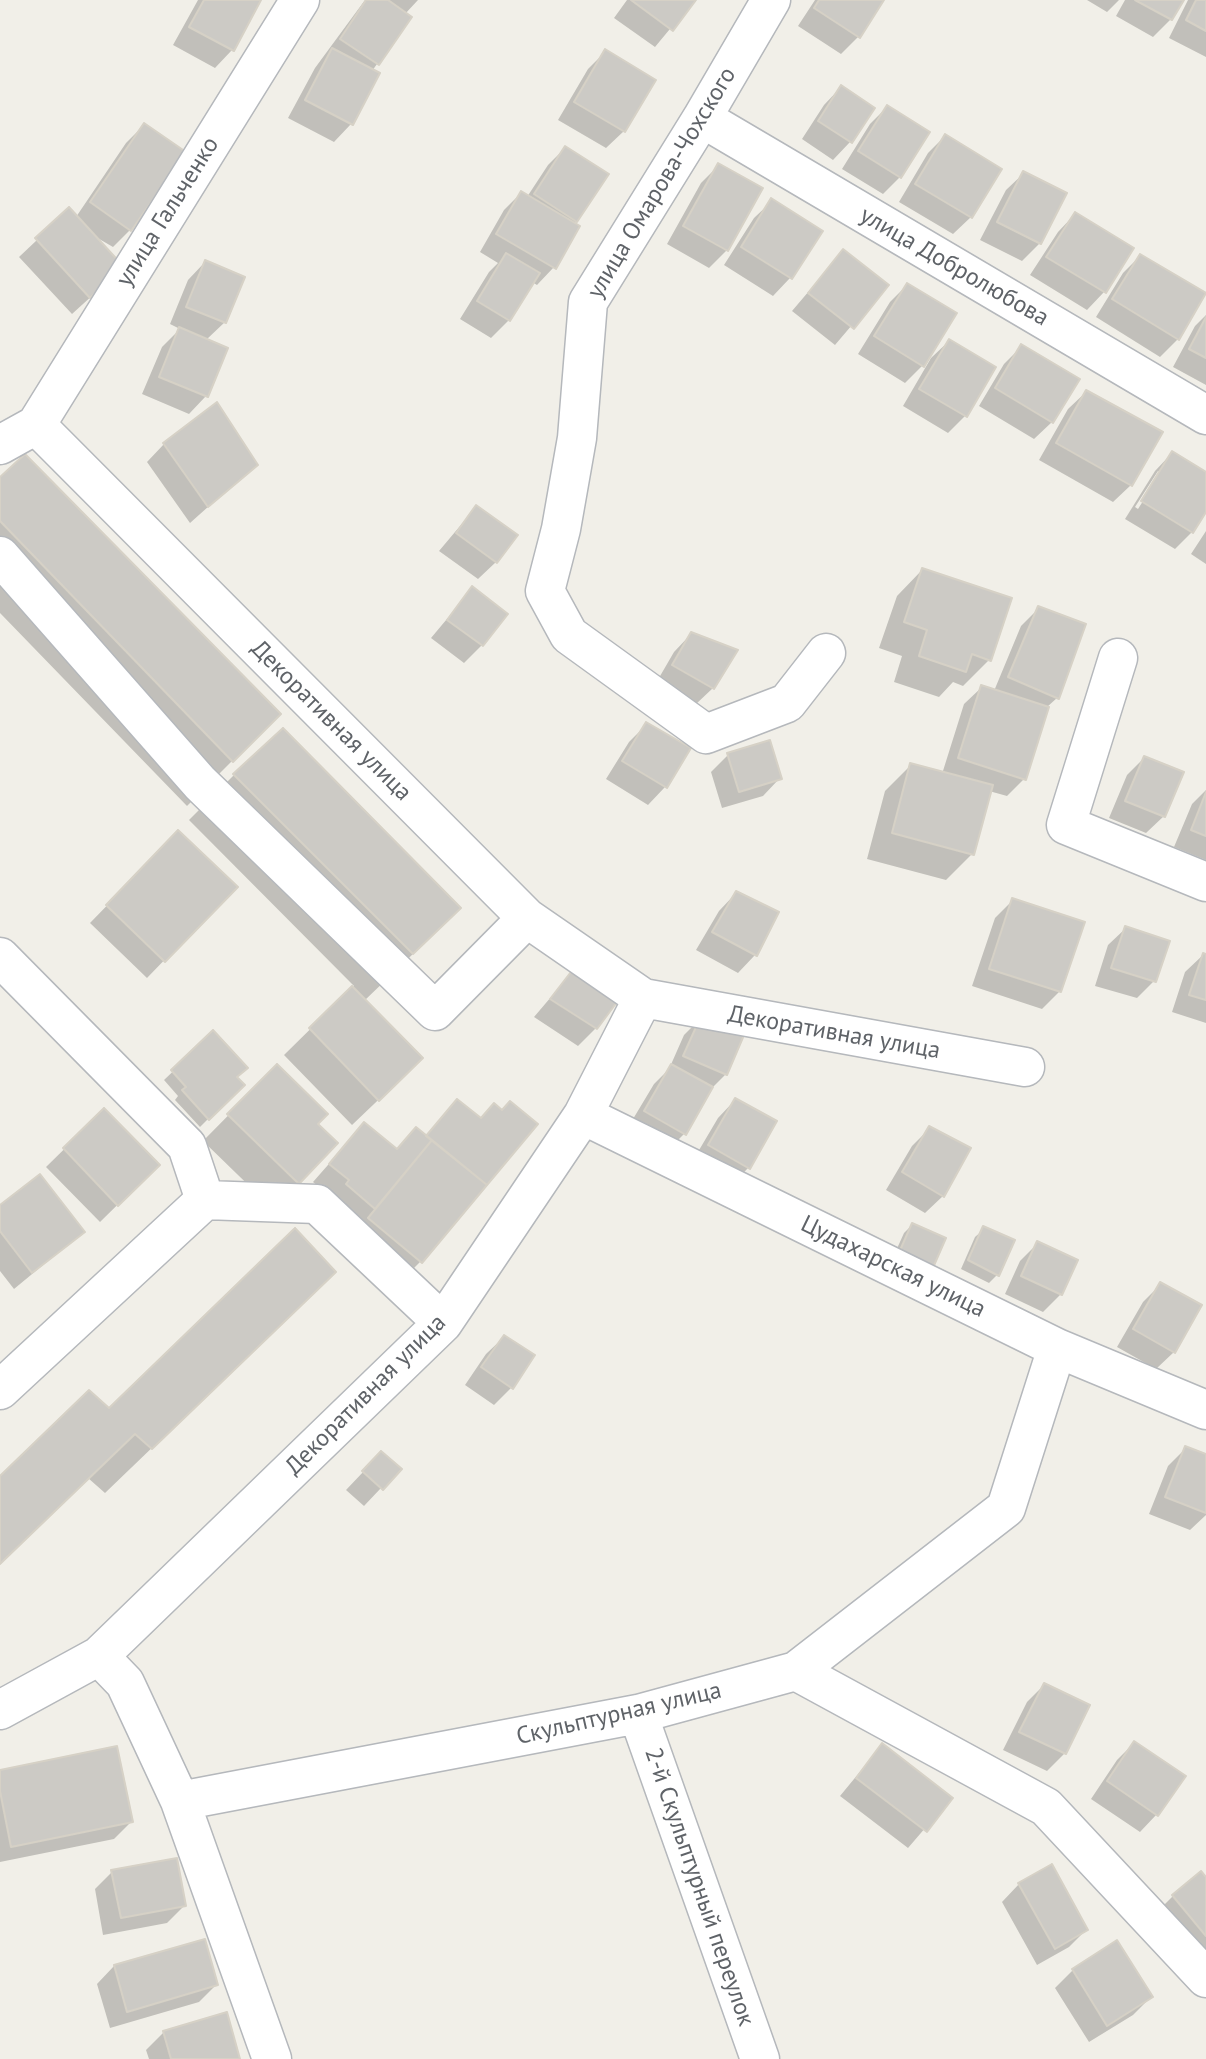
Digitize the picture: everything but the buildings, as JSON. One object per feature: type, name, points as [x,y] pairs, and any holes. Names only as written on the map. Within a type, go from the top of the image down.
[{"type":"street","name":"улица Гальченко","points":[[36,425],[300,0]]},
{"type":"street","name":"улица Омарова-Чохского","points":[[771,0],[702,118],[588,302],[577,438],[561,529],[545,591],[569,635],[706,734],[787,703],[826,653]]},
{"type":"street","name":"улица Добролюбова","points":[[702,118],[1206,415]]},
{"type":"street","points":[[0,445],[36,425]]},
{"type":"street","name":"Декоративная улица","points":[[36,425],[527,918],[643,998],[1025,1067]]},
{"type":"street","points":[[0,556],[200,783],[435,1011],[527,918]]},
{"type":"street","points":[[1118,658],[1066,825],[1206,882]]},
{"type":"street","points":[[0,957],[187,1146],[205,1200]]},
{"type":"street","name":"Декоративная улица","points":[[0,1710],[99,1656],[443,1323],[583,1115],[643,998]]},
{"type":"street","name":"Цудахарская улица","points":[[583,1115],[1057,1348],[1206,1409]]},
{"type":"street","points":[[0,1390],[205,1200],[317,1205],[443,1323]]},
{"type":"street","name":"Скульптурная улица","points":[[180,1801],[638,1714],[796,1671],[1006,1508],[1057,1348]]},
{"type":"street","points":[[99,1656],[125,1683],[180,1801],[272,2059]]},
{"type":"street","points":[[796,1671],[1046,1807],[1206,1978]]},
{"type":"street","name":"2-й Скульптурный переулок","points":[[638,1714],[760,2059]]}]
